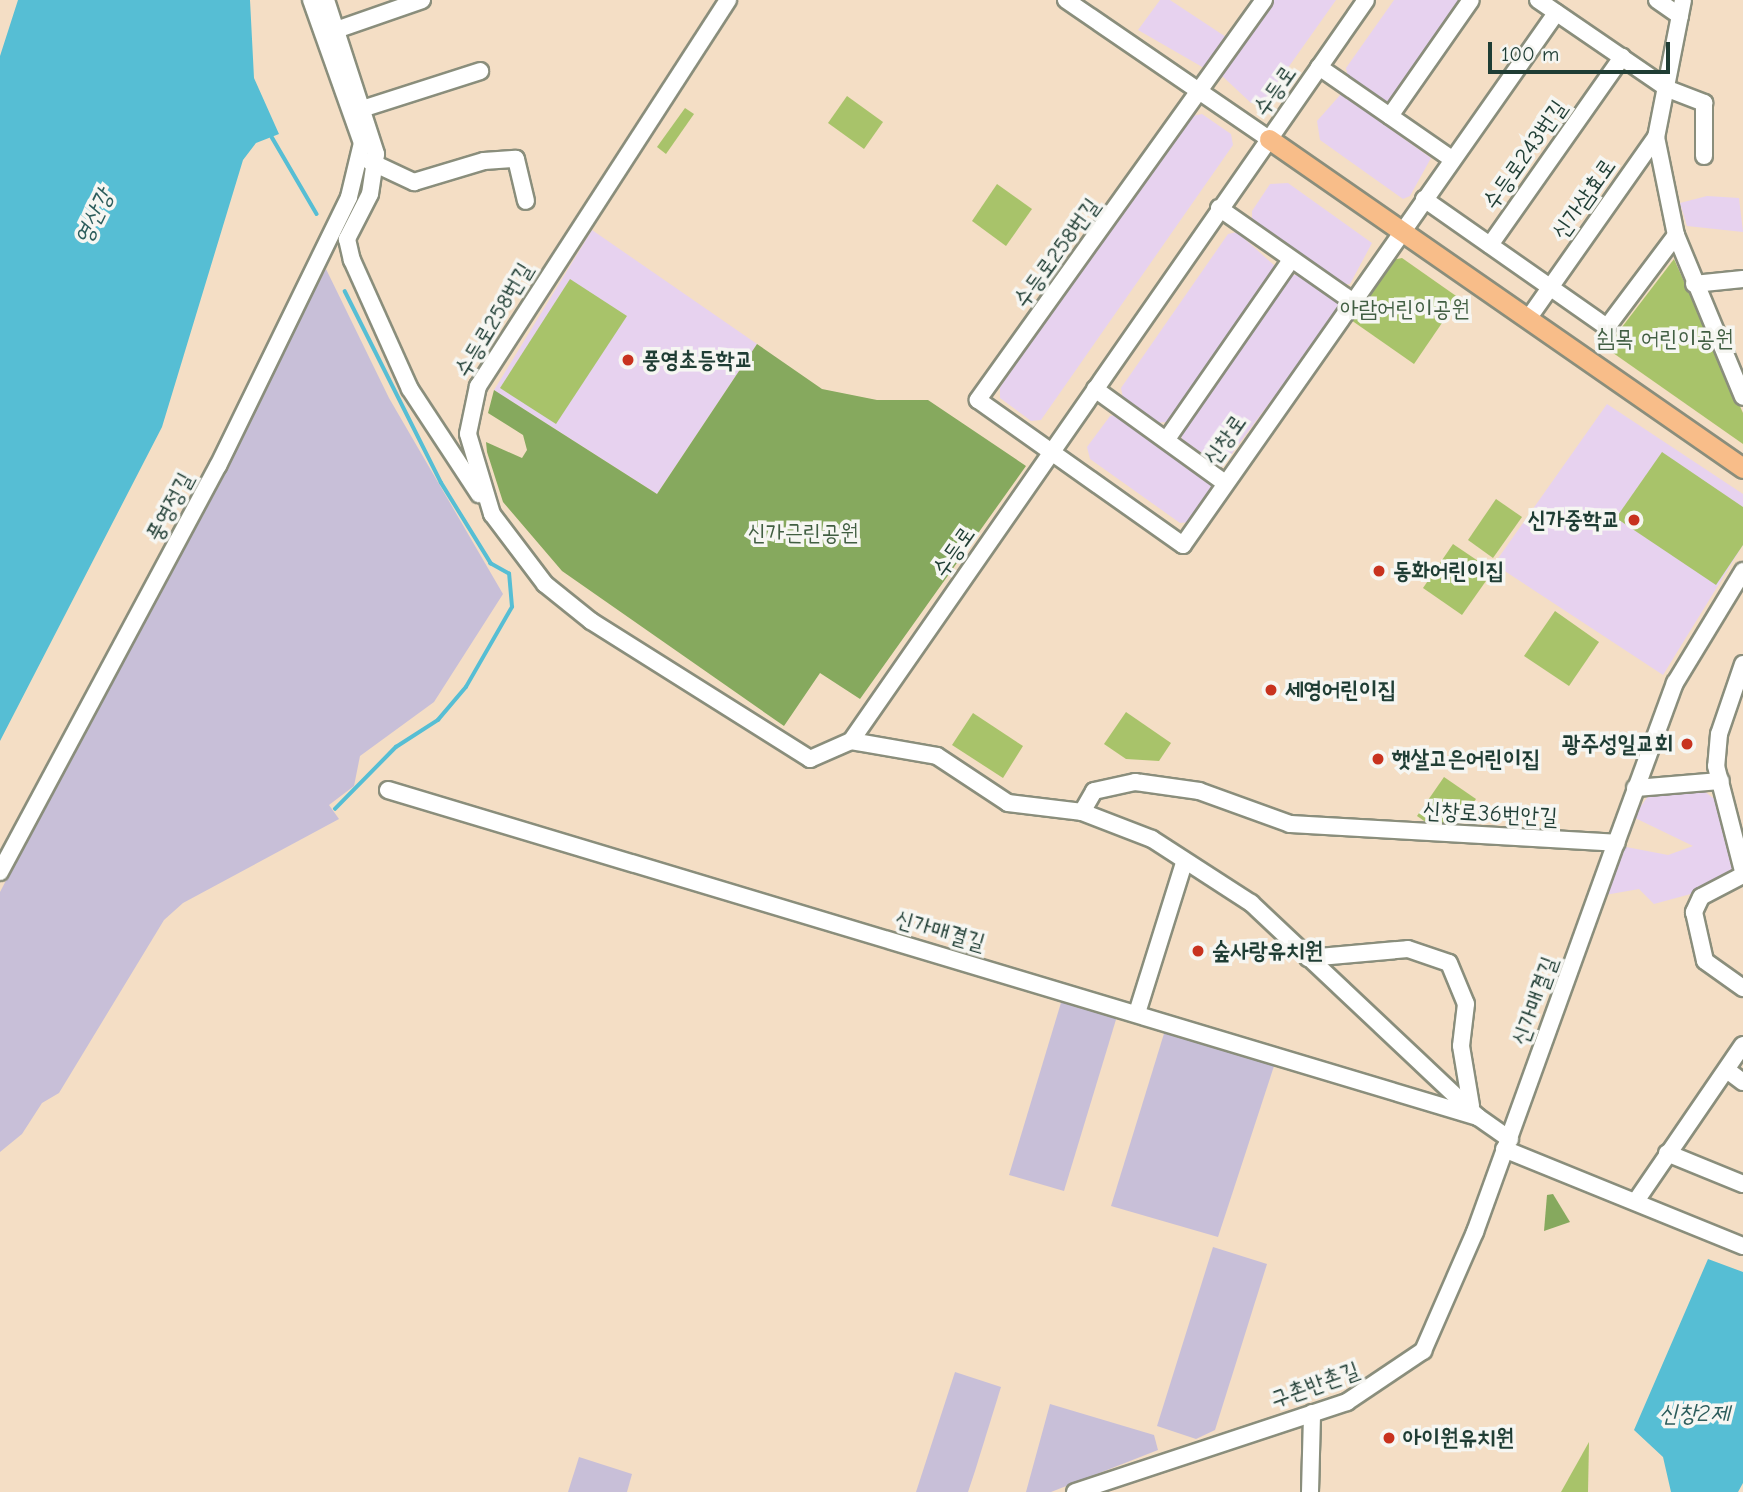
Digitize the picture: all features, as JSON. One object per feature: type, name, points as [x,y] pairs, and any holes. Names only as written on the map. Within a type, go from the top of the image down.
[{"type":"main road","points":[[1269,139],[1743,468]]},
{"type":"street","points":[[311,0],[362,155],[376,167],[414,182],[484,160],[516,159],[526,201]]},
{"type":"street","points":[[326,0],[365,108],[376,167],[347,239],[352,260],[410,389],[492,514]]},
{"type":"street","points":[[336,30],[422,0]]},
{"type":"street","name":"수등로258번길","points":[[728,0],[478,386],[468,434],[492,514],[545,584],[736,717],[810,759],[851,741]]},
{"type":"street","points":[[1066,0],[1269,139]]},
{"type":"street","name":"수등로258번길","points":[[1052,454],[978,400],[1264,0]]},
{"type":"street","name":"수등로","points":[[851,741],[1366,0]]},
{"type":"street","points":[[1390,116],[1471,0]]},
{"type":"street","points":[[1538,0],[1668,89],[1704,103],[1704,156]]},
{"type":"street","name":"신가삼효로","points":[[1528,319],[1656,137],[1668,89],[1682,8],[1657,0]]},
{"type":"street","points":[[1556,12],[1424,200],[1602,326],[1613,325],[1676,234]]},
{"type":"street","name":"수등로243번길","points":[[1490,246],[1622,57]]},
{"type":"street","points":[[1320,67],[1452,159]]},
{"type":"street","points":[[365,108],[480,71]]},
{"type":"street","name":"신가삼효로","points":[[1656,137],[1676,234],[1694,284],[1743,397]]},
{"type":"street","name":"풍영정길","points":[[0,872],[299,305],[362,155]]},
{"type":"street","name":"신창로","points":[[1052,454],[1183,545],[1424,200]]},
{"type":"street","points":[[1219,208],[1352,301]]},
{"type":"street","points":[[1167,439],[1291,260]]},
{"type":"street","points":[[1694,284],[1743,279]]},
{"type":"street","points":[[1095,389],[1225,483]]},
{"type":"street","points":[[438,432],[462,429],[470,415]]},
{"type":"street","points":[[1721,453],[1743,456]]},
{"type":"street","points":[[1616,843],[1675,683],[1743,571]]},
{"type":"street","points":[[1743,664],[1718,734],[1721,781],[1743,873],[1701,897],[1694,912],[1705,961],[1743,988]]},
{"type":"street","name":"신가매결길","points":[[851,741],[937,756],[1008,803],[1082,812],[1152,839],[1184,863],[1251,903],[1507,1144],[1616,843]]},
{"type":"street","points":[[1635,788],[1721,781]]},
{"type":"street","name":"신창로36번안길","points":[[1082,812],[1094,791],[1135,782],[1199,791],[1290,824],[1616,843]]},
{"type":"street","name":"신가매결길","points":[[388,790],[1474,1111]]},
{"type":"street","points":[[1137,1013],[1184,863]]},
{"type":"street","points":[[1308,958],[1408,949],[1450,964],[1466,1004],[1461,1046],[1474,1111]]},
{"type":"street","points":[[1636,1201],[1743,1045]]},
{"type":"street","points":[[1727,1070],[1743,1082]]},
{"type":"street","points":[[1507,1144],[1743,1246]]},
{"type":"street","name":"구촌반촌길","points":[[1075,1492],[1370,1391],[1423,1351],[1507,1144]]},
{"type":"street","points":[[1667,1153],[1743,1184]]},
{"type":"street","points":[[1310,1492],[1312,1413]]},
{"type":"shaded area","points":[[1160,0],[1170,0],[1226,37],[1204,68],[1138,30]]},
{"type":"shaded area","points":[[1270,0],[1336,0],[1266,99],[1251,103],[1219,73]]},
{"type":"shaded area","points":[[1394,0],[1461,0],[1390,101],[1383,102],[1348,78],[1346,68]]},
{"type":"shaded area","points":[[1341,94],[1431,158],[1410,196],[1403,199],[1320,140],[1317,121]]},
{"type":"shaded area","points":[[1202,114],[1231,134],[1233,145],[1041,420],[1031,421],[1000,398],[1000,387],[1188,117]]},
{"type":"shaded area","points":[[1288,183],[1372,243],[1350,284],[1341,285],[1252,222],[1252,211],[1270,184]]},
{"type":"shaded area","points":[[1707,196],[1739,198],[1743,232],[1687,226],[1680,203]]},
{"type":"shaded area","name":"풍영초등학교","points":[[592,230],[757,344],[657,494],[494,390]]},
{"type":"shaded area","points":[[1237,232],[1276,267],[1166,422],[1156,423],[1123,398],[1121,388],[1228,234]]},
{"type":"shaded area","points":[[326,269],[389,398],[503,594],[434,702],[360,756],[354,786],[329,805],[339,819],[183,903],[164,920],[59,1093],[42,1103],[22,1134],[0,1152],[0,892]]},
{"type":"shaded area","points":[[1299,274],[1338,301],[1339,309],[1222,467],[1182,439],[1181,430],[1289,276]]},
{"type":"shaded area","name":"신가중학교","points":[[1607,404],[1743,494],[1743,545],[1663,675],[1494,564]]},
{"type":"shaded area","points":[[1119,414],[1214,482],[1190,522],[1180,523],[1090,459],[1087,447],[1110,416]]},
{"type":"shaded area","points":[[1704,791],[1717,801],[1736,871],[1698,892],[1654,904],[1639,889],[1605,895],[1621,846],[1668,855],[1693,846],[1633,817],[1649,795]]},
{"type":"shaded area","points":[[1063,996],[1118,1013],[1064,1191],[1009,1175]]},
{"type":"shaded area","points":[[1166,1027],[1276,1060],[1218,1237],[1111,1206]]},
{"type":"shaded area","points":[[1213,1247],[1267,1264],[1215,1430],[1196,1439],[1157,1426]]},
{"type":"shaded area","points":[[955,1372],[1001,1387],[975,1471],[968,1492],[916,1492]]},
{"type":"shaded area","points":[[1050,1404],[1154,1435],[1158,1450],[1051,1492],[1026,1492]]},
{"type":"shaded area","points":[[579,1457],[632,1474],[627,1492],[568,1492]]},
{"type":"green space","points":[[847,96],[883,122],[864,149],[828,123]]},
{"type":"green space","points":[[685,108],[694,114],[666,154],[657,147]]},
{"type":"green space","points":[[997,184],[1032,209],[1006,246],[972,221]]},
{"type":"green space","name":"아람어린이공원","points":[[1402,258],[1459,298],[1414,364],[1351,320],[1392,260]]},
{"type":"green space","name":"쉼목 어린이공원","points":[[1674,259],[1743,413],[1743,444],[1606,348]]},
{"type":"green space","points":[[570,279],[627,316],[556,424],[500,388]]},
{"type":"green space","name":"신가근린공원","points":[[757,344],[822,389],[877,400],[928,400],[1026,466],[860,699],[820,673],[784,726],[562,571],[503,502],[486,442],[522,458],[527,450],[523,435],[488,413],[494,390],[657,494]]},
{"type":"green space","points":[[1662,452],[1743,507],[1743,545],[1716,585],[1616,518]]},
{"type":"green space","points":[[1496,499],[1522,517],[1493,558],[1468,540]]},
{"type":"green space","points":[[1453,544],[1493,571],[1462,615],[1423,588]]},
{"type":"green space","points":[[1555,611],[1599,642],[1569,686],[1524,656]]},
{"type":"green space","points":[[1126,712],[1171,743],[1159,761],[1126,759],[1104,744]]},
{"type":"green space","points":[[973,713],[1023,746],[1003,778],[952,745]]},
{"type":"green space","points":[[1444,777],[1476,799],[1459,823],[1427,823],[1417,816]]},
{"type":"green space","points":[[1553,1194],[1570,1222],[1544,1231],[1547,1195]]},
{"type":"green space","points":[[1589,1442],[1588,1492],[1561,1492]]},
{"type":"water","name":"영산강","points":[[18,0],[250,0],[254,78],[279,134],[256,143],[243,160],[162,427],[0,741],[0,56]]},
{"type":"water","name":"신창2제","points":[[1708,1259],[1743,1272],[1743,1483],[1738,1492],[1671,1492],[1663,1457],[1634,1430]]},
{"type":"waterway","points":[[272,137],[317,214]]},
{"type":"waterway","points":[[335,809],[396,747],[438,720],[466,687],[512,607],[509,574],[491,564],[441,483],[345,292]]},
{"type":"place","name":"풍영초등학교","points":[[628,360]]},
{"type":"place","name":"신가중학교","points":[[1634,520]]},
{"type":"place","name":"동화어린이집","points":[[1379,571]]},
{"type":"place","name":"세영어린이집","points":[[1271,690]]},
{"type":"place","name":"광주성일교회","points":[[1687,744]]},
{"type":"place","name":"햇살고은어린이집","points":[[1378,759]]},
{"type":"place","name":"숲사랑유치원","points":[[1198,951]]},
{"type":"place","name":"아이원유치원","points":[[1389,1438]]}]
